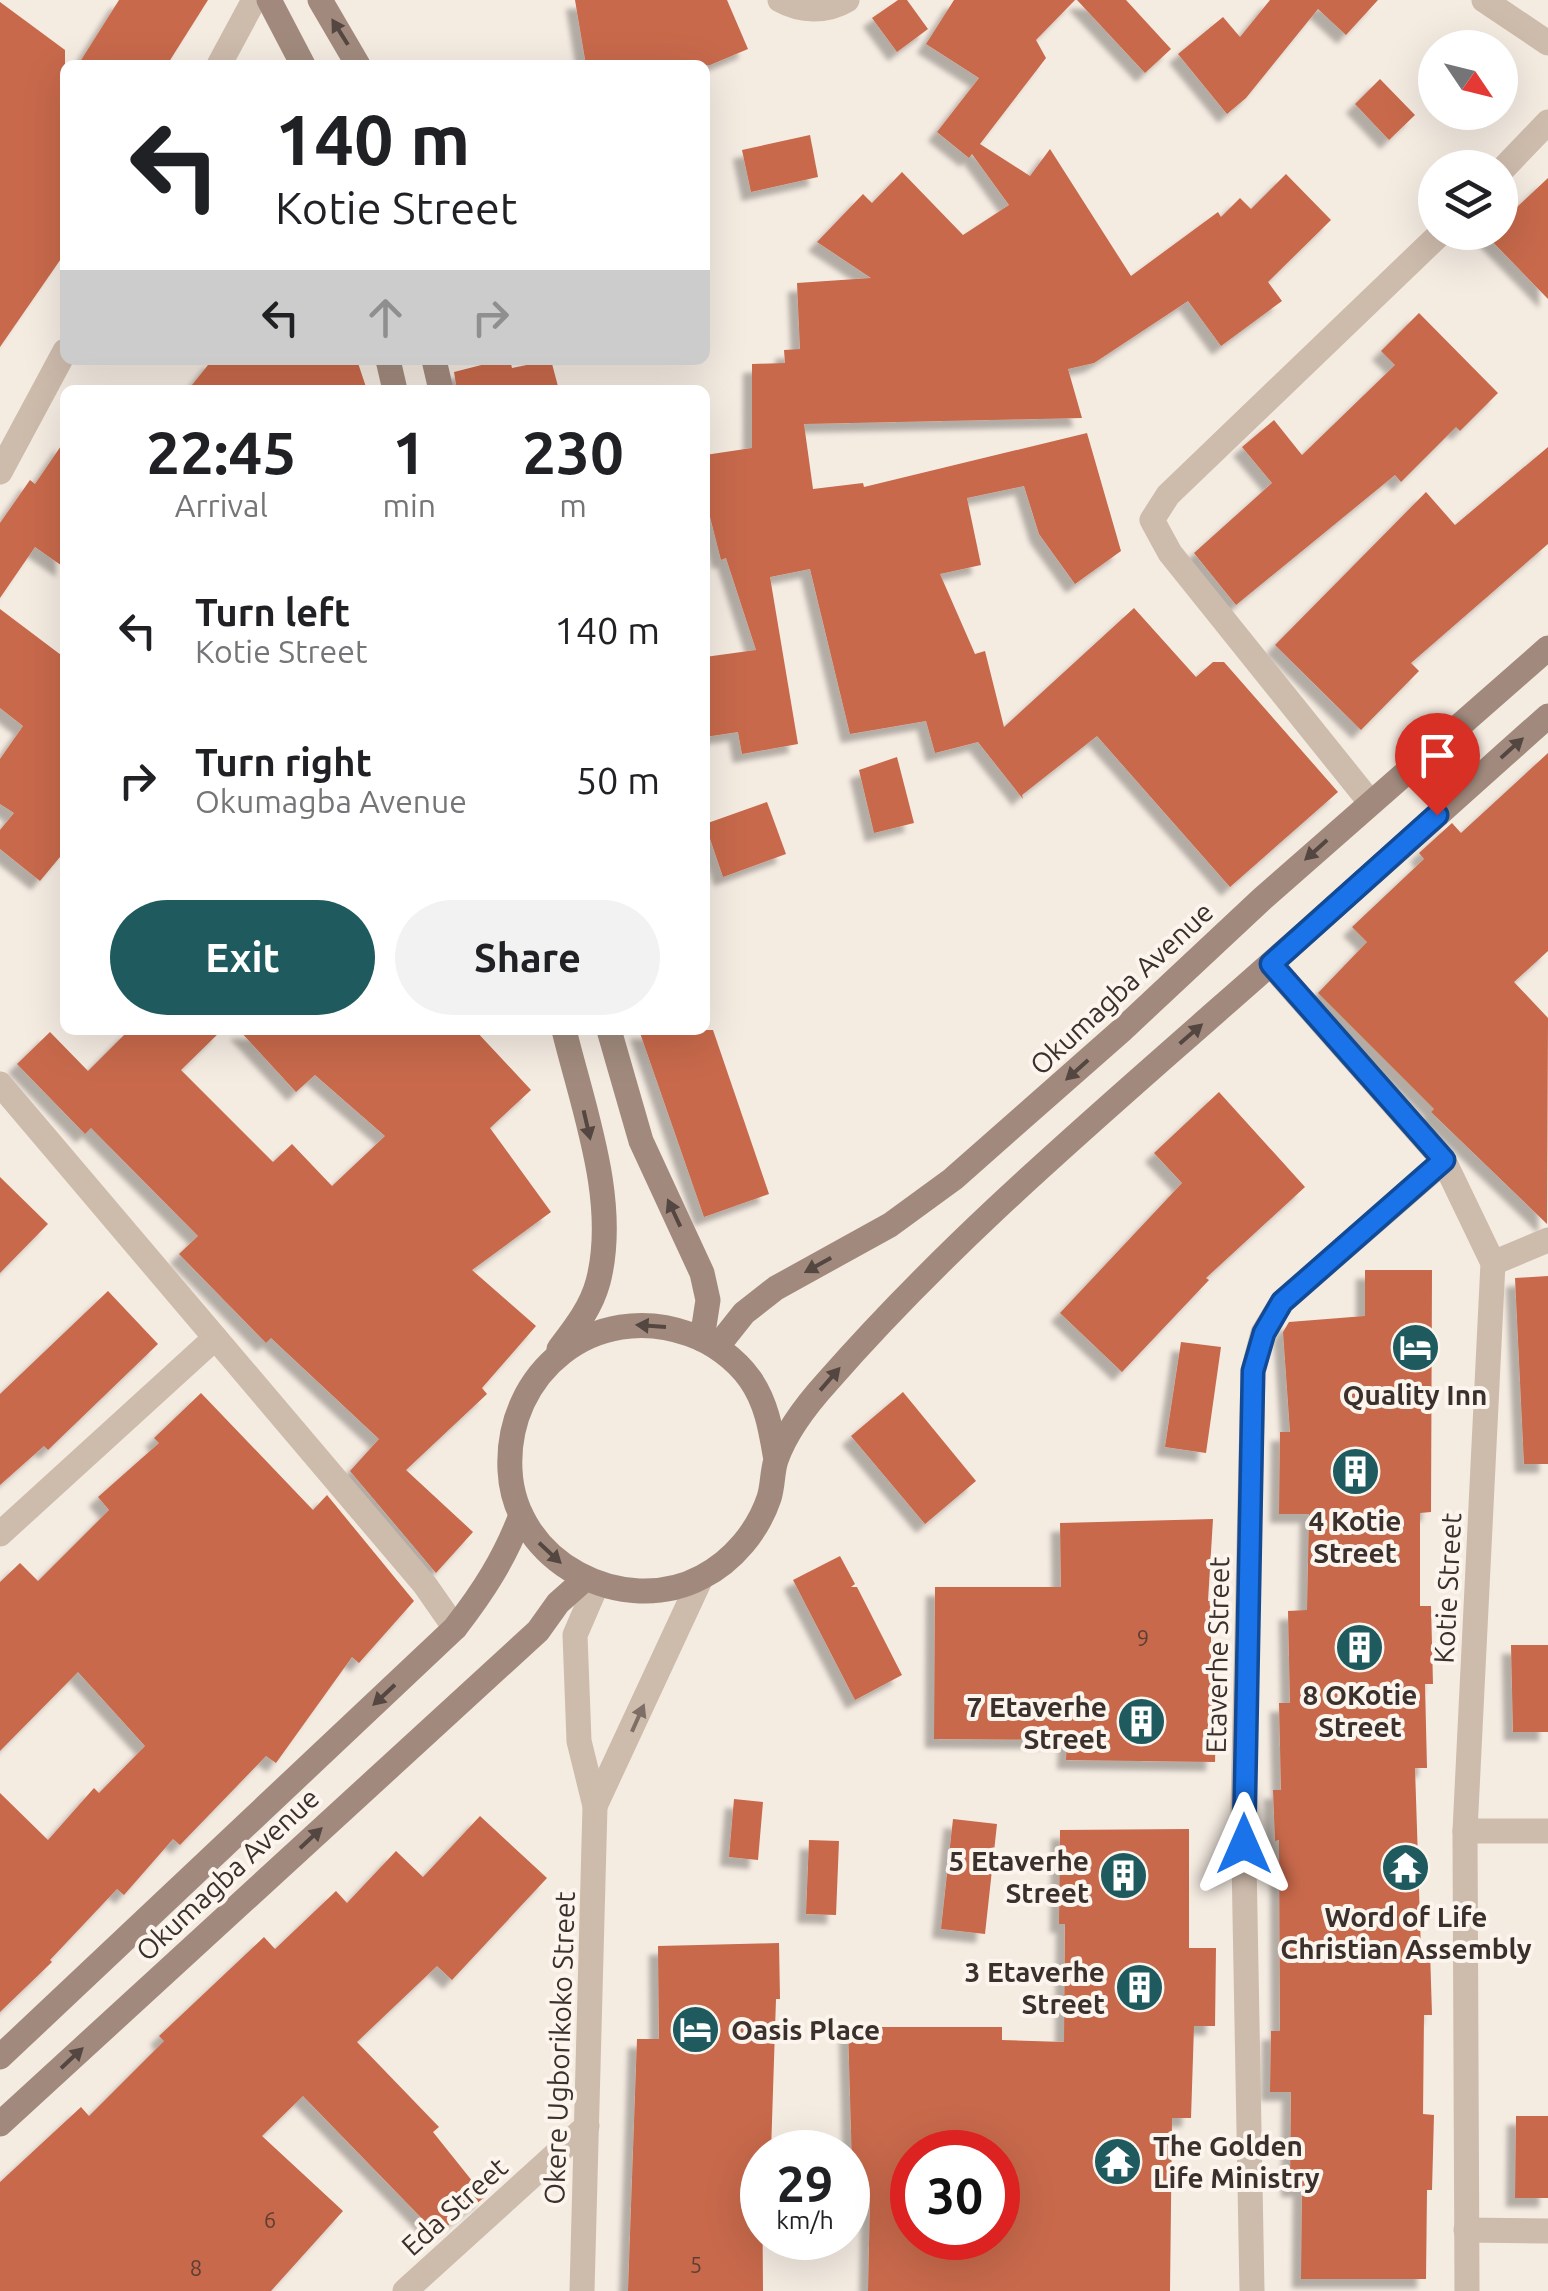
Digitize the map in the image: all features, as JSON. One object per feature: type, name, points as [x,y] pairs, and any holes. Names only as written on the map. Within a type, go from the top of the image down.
[{"type":"main road","points":[[269,0],[300,60]]},
{"type":"main road","points":[[320,0],[355,60]]},
{"type":"main road","name":"Okumagba Avenue","points":[[710,1342],[776,1288],[890,1225],[953,1179],[1370,802],[1548,648]]},
{"type":"main road","points":[[776,1460],[806,1406],[964,1237],[1548,716]]},
{"type":"main road","points":[[550,1362],[576,1342],[607,1329],[640,1324],[672,1328],[710,1342],[749,1377],[769,1416],[776,1460],[770,1496],[754,1530],[730,1558],[700,1578],[667,1589],[632,1591],[591,1582],[548,1552],[521,1515],[510,1475],[511,1434],[525,1394],[584,1315],[597,1285],[604,1250],[604,1197],[565,1035]]},
{"type":"main road","points":[[610,1035],[641,1141],[702,1273],[710,1342]]},
{"type":"main road","name":"Okumagba Avenue","points":[[0,2056],[455,1628],[490,1582],[521,1515]]},
{"type":"main road","name":"Okumagba Avenue","points":[[0,2124],[538,1632],[558,1603],[591,1582]]},
{"type":"street","points":[[222,60],[254,0]]},
{"type":"street","points":[[780,0],[792,7],[832,9],[848,0]]},
{"type":"street","points":[[1484,0],[1548,43]]},
{"type":"street","points":[[1518,153],[1548,122]]},
{"type":"street","points":[[1370,802],[1170,553],[1152,520],[1168,495],[1423,250]]},
{"type":"street","points":[[0,472],[60,361]]},
{"type":"street","name":"Kotie Street","points":[[1271,964],[1444,1160],[1493,1263],[1465,1832],[1468,2291]]},
{"type":"street","points":[[0,1084],[425,1584],[455,1628]]},
{"type":"street","name":"Etaverhe Street","points":[[1252,2291],[1243,1807],[1253,1371],[1264,1333],[1282,1302],[1444,1160]]},
{"type":"street","points":[[1493,1263],[1548,1240]]},
{"type":"street","points":[[0,1534],[215,1338]]},
{"type":"street","points":[[595,1806],[700,1578]]},
{"type":"street","points":[[591,1582],[575,1634],[579,1741],[595,1806]]},
{"type":"street","name":"Okere Ugborikoko Street","points":[[582,2291],[595,1806]]},
{"type":"street","points":[[1465,1832],[1548,1831]]},
{"type":"street","name":"Eda Street","points":[[405,2291],[587,2126]]},
{"type":"street","points":[[1466,2230],[1548,2231]]},
{"type":"building","points":[[119,0],[208,0],[170,60],[81,60]]},
{"type":"building","points":[[575,0],[727,0],[748,49],[710,65],[710,60],[585,60]]},
{"type":"building","points":[[898,0],[907,0],[928,29],[897,52],[872,18]]},
{"type":"building","points":[[954,0],[1075,0],[1036,40],[1046,58],[980,144],[1030,176],[1050,149],[1131,276],[1218,212],[1221,217],[1240,198],[1251,209],[1286,174],[1331,220],[1268,282],[1282,301],[1221,346],[1188,301],[1094,363],[1068,369],[1082,418],[804,424],[813,489],[863,483],[864,487],[1087,433],[1121,551],[1075,584],[1039,534],[1024,486],[967,498],[981,565],[940,574],[975,654],[985,651],[1004,727],[1134,608],[1196,677],[1213,662],[1224,662],[1338,792],[1230,887],[1097,736],[1022,795],[1023,799],[978,742],[935,753],[926,721],[850,734],[810,569],[770,577],[798,744],[742,754],[738,732],[710,736],[710,656],[756,650],[726,558],[721,560],[710,517],[710,454],[752,448],[752,364],[785,363],[784,350],[800,349],[797,283],[871,278],[817,242],[863,194],[872,203],[902,172],[963,235],[1009,205],[972,154],[969,158],[937,132],[979,78],[926,44]]},
{"type":"building","points":[[1077,0],[1126,0],[1171,49],[1145,73]]},
{"type":"building","points":[[1270,0],[1378,0],[1346,35],[1318,9],[1246,98],[1227,114],[1178,54],[1223,17],[1240,37]]},
{"type":"building","points":[[0,2],[65,50],[65,60],[60,60],[60,260],[0,347]]},
{"type":"building","points":[[1380,79],[1415,115],[1389,140],[1355,104]]},
{"type":"building","points":[[810,135],[818,177],[751,192],[742,150]]},
{"type":"building","points":[[1548,178],[1548,299],[1501,250],[1518,250],[1518,206]]},
{"type":"building","points":[[1419,313],[1498,393],[1460,431],[1456,427],[1401,482],[1395,475],[1236,605],[1194,553],[1272,483],[1242,447],[1274,420],[1302,455],[1395,365],[1381,351]]},
{"type":"building","points":[[208,365],[359,365],[365,385],[192,385]]},
{"type":"building","points":[[481,365],[552,365],[558,385],[456,385],[454,372]]},
{"type":"building","points":[[60,447],[60,564],[35,547],[0,598],[0,523],[30,480],[35,484]]},
{"type":"building","points":[[1548,447],[1548,544],[1411,663],[1419,671],[1361,730],[1275,645],[1426,492],[1455,525]]},
{"type":"building","points":[[0,609],[60,654],[60,857],[40,881],[0,849],[0,830],[14,813],[0,804],[0,759],[23,726],[0,708]]},
{"type":"building","points":[[1548,753],[1548,951],[1514,982],[1548,1018],[1547,1224],[1431,1112],[1434,1109],[1318,993],[1367,942],[1352,927],[1424,859],[1419,853],[1452,823],[1461,833]]},
{"type":"building","points":[[897,757],[914,823],[874,833],[859,770]]},
{"type":"building","points":[[767,802],[786,854],[723,877],[710,839],[710,822]]},
{"type":"building","points":[[713,1030],[769,1194],[704,1217],[641,1035],[710,1035]]},
{"type":"building","points":[[50,1032],[88,1071],[124,1035],[217,1035],[181,1070],[273,1162],[292,1144],[332,1186],[385,1136],[315,1075],[296,1092],[244,1035],[480,1035],[531,1090],[490,1128],[551,1212],[472,1270],[536,1326],[482,1388],[487,1394],[406,1470],[473,1532],[436,1573],[350,1471],[379,1439],[271,1338],[266,1343],[179,1254],[198,1236],[91,1128],[85,1134],[17,1064]]},
{"type":"building","points":[[1219,1092],[1305,1187],[1206,1278],[1209,1280],[1122,1372],[1060,1313],[1182,1183],[1154,1153]]},
{"type":"building","points":[[0,1177],[48,1224],[0,1273]]},
{"type":"building","points":[[1365,1270],[1432,1270],[1431,1512],[1420,1513],[1420,1606],[1431,1606],[1433,1684],[1425,1684],[1427,1768],[1415,1768],[1421,1951],[1430,1951],[1432,2015],[1424,2015],[1423,2114],[1434,2115],[1432,2190],[1427,2190],[1426,2279],[1301,2279],[1302,2188],[1290,2188],[1291,2092],[1270,2092],[1271,2031],[1280,2031],[1279,1840],[1275,1841],[1273,1790],[1281,1790],[1279,1703],[1290,1703],[1288,1611],[1307,1610],[1309,1514],[1279,1514],[1280,1432],[1290,1432],[1283,1332],[1289,1322],[1365,1316]]},
{"type":"building","points":[[1548,1276],[1548,1464],[1524,1464],[1515,1278]]},
{"type":"building","points":[[108,1291],[158,1344],[48,1450],[44,1446],[0,1485],[0,1394]]},
{"type":"building","points":[[1181,1342],[1221,1347],[1206,1453],[1165,1447]]},
{"type":"building","points":[[903,1392],[976,1481],[925,1524],[851,1436]]},
{"type":"building","points":[[201,1393],[313,1510],[327,1495],[414,1601],[359,1663],[352,1657],[276,1763],[266,1756],[180,1845],[173,1839],[124,1895],[117,1889],[52,1962],[0,2012],[0,1793],[48,1840],[94,1788],[99,1793],[145,1746],[78,1672],[0,1751],[0,1582],[20,1563],[38,1581],[109,1510],[98,1497],[159,1443],[154,1438]]},
{"type":"building","points":[[1213,1519],[1208,1601],[1211,1684],[1217,1684],[1215,1762],[1066,1760],[1067,1740],[934,1739],[935,1587],[1061,1587],[1060,1523]]},
{"type":"building","points":[[840,1556],[855,1584],[851,1587],[857,1587],[902,1675],[855,1700],[793,1580]]},
{"type":"building","points":[[1511,1645],[1548,1645],[1548,1732],[1513,1732]]},
{"type":"building","points":[[734,1799],[763,1802],[758,1860],[729,1857]]},
{"type":"building","points":[[480,1816],[547,1878],[452,1980],[437,1966],[357,2042],[439,2127],[433,2132],[485,2197],[437,2234],[303,2096],[262,2136],[343,2211],[271,2291],[0,2291],[0,2182],[81,2107],[89,2116],[164,2041],[159,2036],[264,1937],[275,1949],[336,1891],[347,1903],[396,1851],[423,1877]]},
{"type":"building","points":[[953,1819],[997,1824],[985,1934],[941,1929]]},
{"type":"building","points":[[1189,1829],[1189,1948],[1216,1948],[1215,2026],[1194,2026],[1191,2118],[1172,2118],[1170,2291],[868,2291],[870,2130],[851,2130],[848,2027],[1002,2027],[1002,2040],[1064,2042],[1065,1924],[1059,1924],[1060,1830]]},
{"type":"building","points":[[809,1840],[839,1841],[836,1915],[806,1914]]},
{"type":"building","points":[[779,1943],[780,1999],[776,1999],[772,2130],[740,2130],[740,2260],[763,2260],[763,2291],[628,2291],[637,2039],[659,2039],[658,1946]]},
{"type":"building","points":[[1516,2116],[1548,2116],[1548,2198],[1515,2198]]},
{"type":"place","name":"Quality Inn","points":[[1415,1347]]},
{"type":"place","name":"4 Kotie Street","points":[[1355,1472]]},
{"type":"place","name":"8 OKotie Street","points":[[1360,1647]]},
{"type":"place","name":"7 Etaverhe Street","points":[[1142,1722]]},
{"type":"place","name":"Word of Life Christian Assembly","points":[[1406,1868]]},
{"type":"place","name":"5 Etaverhe Street","points":[[1124,1876]]},
{"type":"place","name":"3 Etaverhe Street","points":[[1140,1987]]},
{"type":"place","name":"Oasis Place","points":[[696,2029]]},
{"type":"place","name":"The Golden Life Ministry","points":[[1118,2161]]},
{"type":"route","points":[[1244,1844],[1253,1371],[1264,1333],[1282,1302],[1444,1160],[1271,964],[1437,815]]}]
